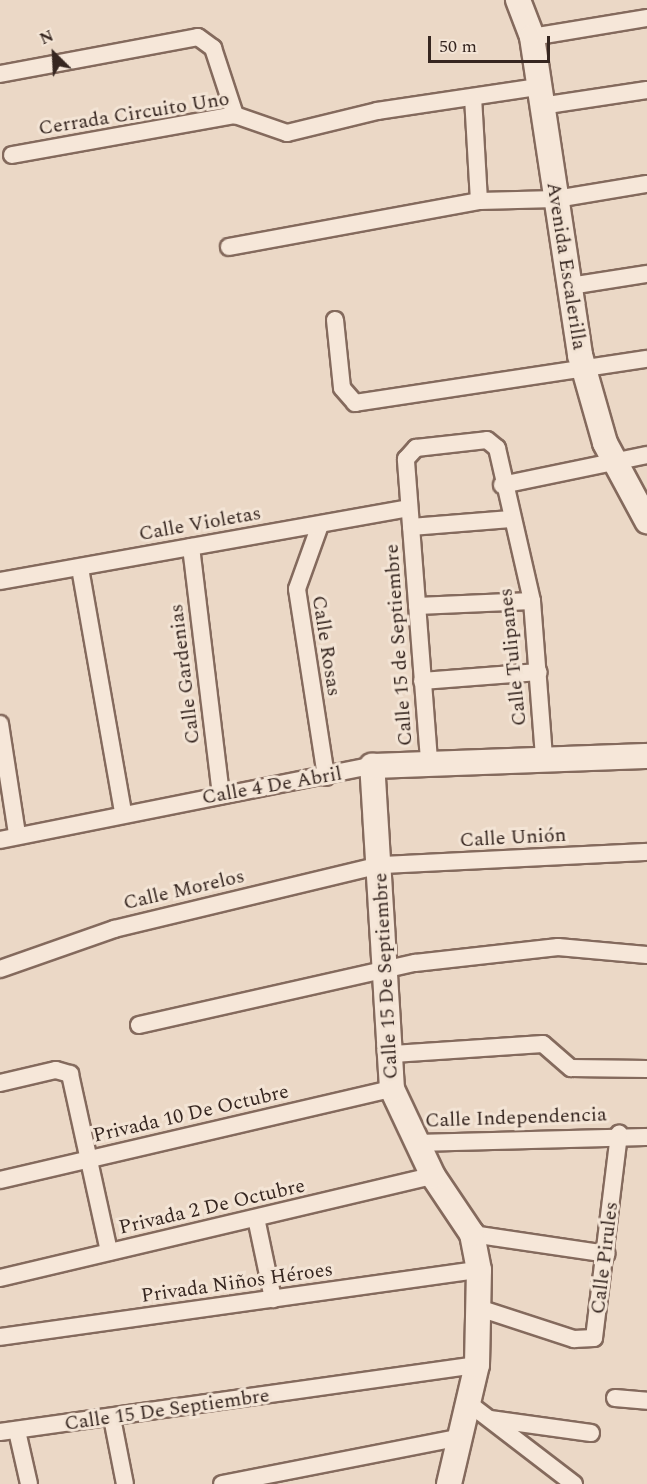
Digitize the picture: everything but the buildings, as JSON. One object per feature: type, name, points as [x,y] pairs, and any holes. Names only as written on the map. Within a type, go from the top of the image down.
[{"type":"street","name":"Avenida Escalerilla","points":[[518,0],[532,38],[584,370],[614,460],[647,521]]},
{"type":"street","points":[[532,38],[647,18]]},
{"type":"street","points":[[0,74],[198,37],[213,48],[235,115]]},
{"type":"street","name":"Cerrada Circuito Uno","points":[[12,154],[235,115],[287,133],[377,111],[473,97],[647,90]]},
{"type":"street","points":[[473,97],[479,201]]},
{"type":"street","points":[[229,248],[479,201],[556,199],[647,184]]},
{"type":"street","points":[[570,286],[647,274]]},
{"type":"street","points":[[335,320],[342,388],[354,403],[647,360]]},
{"type":"street","name":"Calle Tulipanes","points":[[408,508],[406,459],[416,448],[487,440],[497,448],[502,485],[532,601],[544,756]]},
{"type":"street","points":[[502,485],[647,455]]},
{"type":"street","points":[[408,508],[411,527],[511,519]]},
{"type":"street","name":"Calle Violetas","points":[[0,581],[408,508]]},
{"type":"street","name":"Calle Rosas","points":[[320,525],[297,589],[326,777]]},
{"type":"street","name":"Calle 15 de Septiembre","points":[[411,527],[429,760]]},
{"type":"street","name":"Calle Gardenias","points":[[191,547],[221,795]]},
{"type":"street","points":[[80,568],[123,813]]},
{"type":"street","points":[[417,606],[532,601]]},
{"type":"street","points":[[422,681],[539,672]]},
{"type":"street","points":[[0,724],[5,836]]},
{"type":"street","name":"Calle 4 De Abril","points":[[5,836],[326,777],[372,766],[429,760],[544,756],[647,756]]},
{"type":"street","name":"Calle 15 De Septiembre","points":[[372,766],[381,865],[385,970],[393,1054],[392,1089],[433,1176],[472,1234],[479,1270],[482,1309]]},
{"type":"street","name":"Calle Unión","points":[[381,865],[647,852]]},
{"type":"street","name":"Calle Morelos","points":[[0,969],[114,929],[381,865]]},
{"type":"street","points":[[139,1025],[385,970],[558,947],[647,955]]},
{"type":"street","points":[[393,1054],[543,1044],[571,1068],[647,1069]]},
{"type":"street","points":[[0,1083],[56,1070],[70,1074],[109,1252]]},
{"type":"street","name":"Privada 10 De Octubre","points":[[0,1180],[392,1089]]},
{"type":"street","name":"Calle Independencia","points":[[416,1143],[619,1134],[647,1137]]},
{"type":"street","name":"Calle Pirules","points":[[482,1309],[589,1341],[600,1314],[619,1134]]},
{"type":"street","name":"Privada 2 De Octubre","points":[[0,1278],[433,1176]]},
{"type":"street","points":[[256,1218],[273,1299]]},
{"type":"street","points":[[472,1234],[607,1254]]},
{"type":"street","name":"Privada Niños Héroes","points":[[0,1337],[479,1270]]},
{"type":"street","points":[[450,1484],[457,1438],[477,1365],[482,1309]]},
{"type":"street","name":"Calle 15 De Septiembre","points":[[0,1432],[477,1365]]},
{"type":"street","points":[[615,1398],[647,1401]]},
{"type":"street","points":[[467,1402],[574,1484]]},
{"type":"street","points":[[112,1418],[125,1484]]},
{"type":"street","points":[[489,1419],[591,1433]]},
{"type":"street","points":[[17,1431],[29,1484]]},
{"type":"street","points":[[222,1484],[457,1438]]}]
